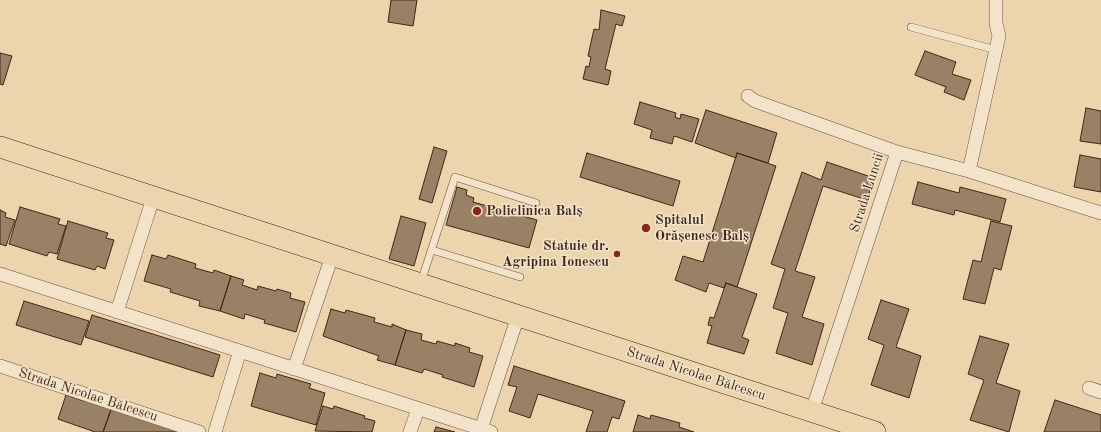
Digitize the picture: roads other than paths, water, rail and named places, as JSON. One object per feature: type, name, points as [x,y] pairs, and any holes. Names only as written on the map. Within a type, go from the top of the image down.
[{"type":"main road","name":"Strada Nicolae Bălcescu","points":[[0,146],[153,198],[875,432]]},
{"type":"street","points":[[969,171],[999,36],[996,23],[996,0]]},
{"type":"street","points":[[748,96],[755,101],[898,152]]},
{"type":"street","name":"Strada Luncii","points":[[812,411],[898,152],[969,171],[1101,213]]},
{"type":"street","points":[[117,312],[153,198]]},
{"type":"street","points":[[294,369],[332,256]]},
{"type":"street","points":[[0,274],[486,430],[518,316]]},
{"type":"street","points":[[215,432],[240,352]]},
{"type":"street","name":"Strada Nicolae Bălcescu","points":[[0,366],[199,432]]},
{"type":"street","points":[[410,432],[418,408]]},
{"type":"lane","points":[[911,27],[996,50]]},
{"type":"lane","points":[[421,285],[455,178],[536,203]]},
{"type":"lane","points":[[432,250],[520,278]]},
{"type":"place","name":"Policlinica Balș","points":[[477,211]]},
{"type":"place","name":"Spitalul Orășenesc Balș","points":[[646,228]]},
{"type":"place","name":"Statuie dr. Agripina Ionescu","points":[[617,254]]}]
